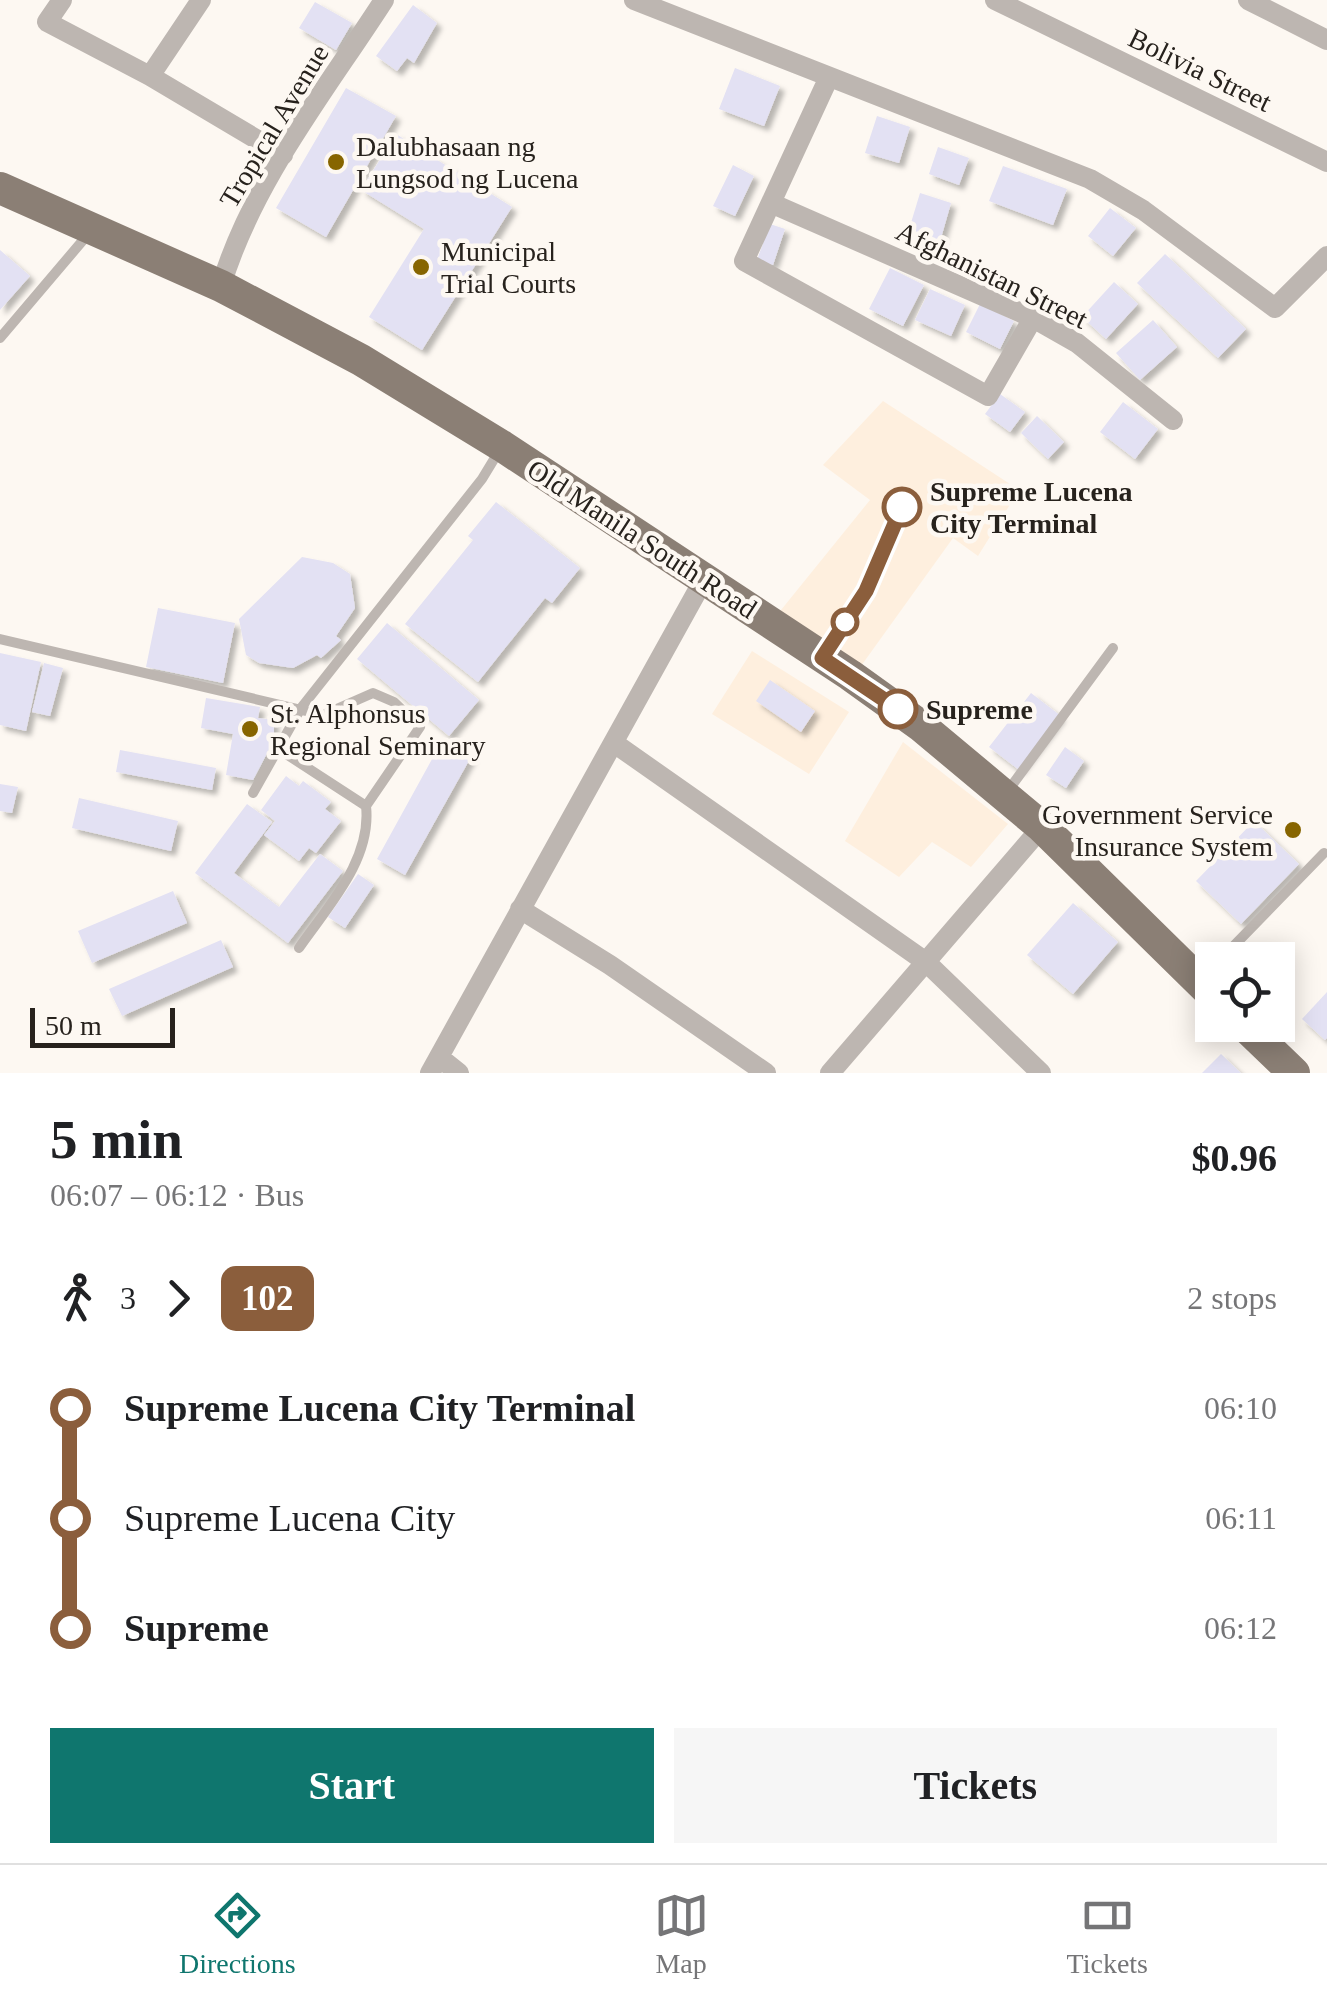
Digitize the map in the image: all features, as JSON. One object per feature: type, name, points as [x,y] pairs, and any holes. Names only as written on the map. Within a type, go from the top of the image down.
[{"type":"main road","name":"Old Manila South Road","points":[[3,195],[94,227],[221,286],[361,360],[502,446],[921,726],[1195,962]]},
{"type":"main road","points":[[1262,1042],[1294,1073]]},
{"type":"street","points":[[62,0],[47,22],[150,76],[283,155]]},
{"type":"street","points":[[150,76],[201,0]]},
{"type":"street","name":"Tropical Avenue","points":[[221,286],[228,261],[283,155],[384,0]]},
{"type":"street","points":[[634,0],[1090,179],[1143,210],[1276,308],[1327,256]]},
{"type":"street","name":"Bolivia Street","points":[[995,0],[1327,162]]},
{"type":"street","points":[[1248,0],[1327,40]]},
{"type":"street","points":[[828,77],[744,261],[988,396],[1033,318]]},
{"type":"street","name":"Afghanistan Street","points":[[773,204],[1033,318],[1077,344],[1173,420]]},
{"type":"street","points":[[460,1073],[434,1065],[704,579]]},
{"type":"street","points":[[614,743],[926,962],[1041,1073]]},
{"type":"street","points":[[830,1073],[1042,827]]},
{"type":"street","points":[[520,909],[610,965],[766,1073]]},
{"type":"lane","points":[[0,338],[94,227]]},
{"type":"lane","points":[[253,793],[301,708],[482,479],[502,446]]},
{"type":"lane","points":[[822,658],[866,591],[908,494]]},
{"type":"lane","points":[[0,639],[323,715],[373,693],[394,702],[420,727],[366,806],[369,830],[351,873],[299,948]]},
{"type":"lane","points":[[1004,797],[1113,648]]},
{"type":"lane","points":[[280,750],[366,806]]},
{"type":"lane","points":[[1242,942],[1324,853]]},
{"type":"shaded area","name":"Supreme Lucena City Terminal","points":[[883,401],[1019,490],[978,556],[953,538],[861,666],[777,615],[870,500],[823,465]]},
{"type":"shaded area","points":[[752,651],[849,712],[809,774],[712,714]]},
{"type":"shaded area","points":[[903,742],[1008,824],[971,867],[932,842],[899,877],[845,841]]},
{"type":"building","points":[[315,2],[352,23],[336,50],[299,28]]},
{"type":"building","points":[[413,5],[437,23],[414,63],[407,58],[397,71],[376,56]]},
{"type":"building","points":[[735,68],[780,86],[764,126],[719,109]]},
{"type":"building","name":"Dalubhasaan ng Lungsod ng Lucena","points":[[346,88],[396,116],[326,237],[276,208]]},
{"type":"building","points":[[877,116],[910,127],[899,163],[865,153]]},
{"type":"building","points":[[396,134],[512,207],[422,350],[369,317],[424,229],[361,190]]},
{"type":"building","points":[[938,147],[969,158],[959,185],[929,174]]},
{"type":"building","points":[[733,165],[754,176],[735,216],[713,206]]},
{"type":"building","points":[[1003,166],[1067,189],[1053,225],[989,201]]},
{"type":"building","points":[[920,193],[951,203],[939,245],[907,236]]},
{"type":"building","points":[[1110,208],[1136,228],[1113,256],[1088,236]]},
{"type":"building","points":[[770,224],[785,229],[773,265],[757,260]]},
{"type":"building","points":[[0,250],[30,276],[0,310]]},
{"type":"building","points":[[1165,254],[1246,329],[1218,358],[1137,283]]},
{"type":"building","points":[[890,268],[924,285],[903,326],[869,309]]},
{"type":"building","points":[[1114,282],[1138,304],[1106,339],[1082,317]]},
{"type":"building","points":[[930,289],[965,305],[951,336],[915,320]]},
{"type":"building","points":[[980,304],[1014,321],[1000,349],[966,332]]},
{"type":"building","points":[[1153,320],[1177,347],[1140,380],[1116,353]]},
{"type":"building","points":[[1000,394],[1025,412],[1010,432],[985,414]]},
{"type":"building","points":[[1123,402],[1158,429],[1135,459],[1100,432]]},
{"type":"building","points":[[1037,416],[1064,442],[1048,459],[1021,433]]},
{"type":"building","points":[[496,502],[580,568],[552,603],[545,598],[478,682],[405,624],[473,540],[468,536]]},
{"type":"building","points":[[302,557],[333,563],[350,574],[355,608],[336,636],[341,640],[321,658],[317,655],[293,668],[259,663],[246,655],[239,619]]},
{"type":"building","points":[[158,608],[235,623],[223,683],[146,667]]},
{"type":"building","points":[[387,623],[479,700],[449,736],[357,659]]},
{"type":"building","points":[[0,653],[41,662],[26,731],[0,725]]},
{"type":"building","points":[[44,663],[63,668],[50,716],[32,712]]},
{"type":"building","points":[[770,680],[815,711],[801,732],[756,701]]},
{"type":"building","points":[[1031,693],[1061,716],[1019,770],[989,747]]},
{"type":"building","points":[[206,698],[260,707],[258,718],[274,720],[274,740],[253,780],[226,775],[233,734],[201,728]]},
{"type":"building","points":[[442,741],[471,757],[405,875],[377,859]]},
{"type":"building","points":[[1065,747],[1084,761],[1066,788],[1046,775]]},
{"type":"building","points":[[120,750],[216,768],[212,790],[116,772]]},
{"type":"building","points":[[286,776],[299,786],[303,781],[331,802],[325,809],[341,821],[316,853],[309,848],[299,861],[264,835],[275,821],[261,810]]},
{"type":"building","points":[[0,784],[18,787],[12,813],[0,811]]},
{"type":"building","points":[[79,798],[178,821],[171,851],[72,828]]},
{"type":"building","points":[[247,804],[272,822],[234,873],[279,907],[320,854],[343,871],[288,943],[195,873]]},
{"type":"building","points":[[1254,821],[1299,864],[1241,924],[1196,881]]},
{"type":"building","points":[[358,874],[374,885],[345,928],[328,917]]},
{"type":"building","points":[[173,891],[187,923],[92,963],[78,931]]},
{"type":"building","points":[[1073,903],[1118,942],[1073,994],[1027,955]]},
{"type":"building","points":[[221,940],[233,967],[122,1016],[109,989]]},
{"type":"building","points":[[1327,992],[1327,1038],[1325,1040],[1302,1019]]},
{"type":"building","points":[[1221,1054],[1241,1073],[1202,1073]]},
{"type":"bus line","name":"102","points":[[898,709],[822,658],[866,591],[902,507]]},
{"type":"place","name":"Dalubhasaan ng Lungsod ng Lucena","points":[[336,162]]},
{"type":"place","name":"Municipal Trial Courts","points":[[421,267]]},
{"type":"place","name":"Supreme Lucena City Terminal","points":[[902,507]]},
{"type":"place","name":"Supreme","points":[[898,709]]},
{"type":"place","name":"St. Alphonsus Regional Seminary","points":[[250,729]]},
{"type":"place","name":"Government Service Insurance System","points":[[1293,830]]}]
